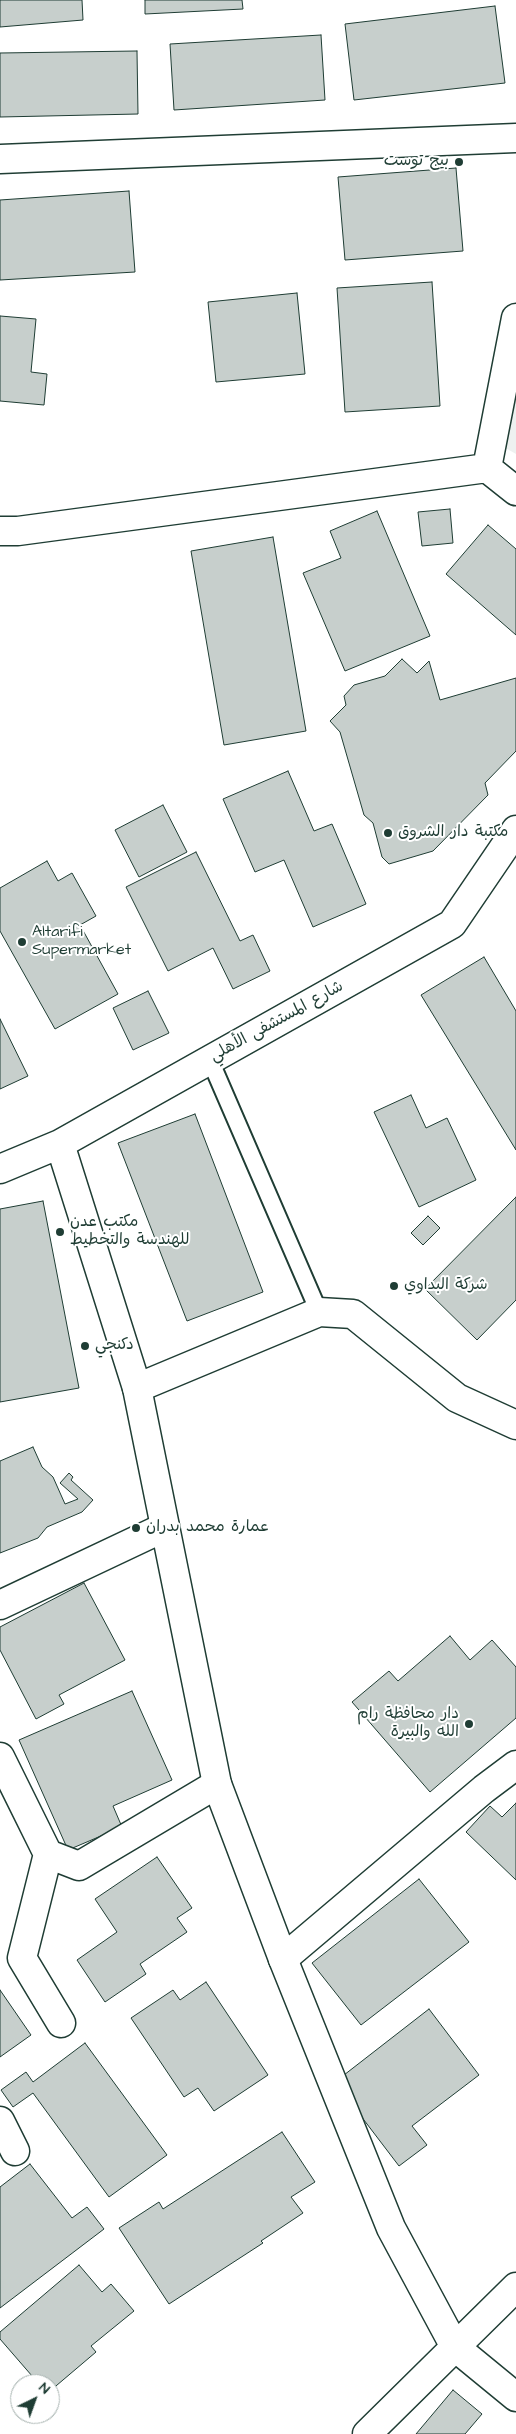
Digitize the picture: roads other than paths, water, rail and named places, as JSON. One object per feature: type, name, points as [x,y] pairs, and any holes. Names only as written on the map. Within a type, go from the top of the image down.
[{"type":"street","points":[[0,159],[516,138]]},
{"type":"street","points":[[488,468],[516,318]]},
{"type":"street","points":[[0,530],[18,531],[488,468],[516,491]]},
{"type":"street","name":"شارع المستشفى الأهلي","points":[[0,1169],[60,1144],[452,924],[516,830]]},
{"type":"street","points":[[60,1144],[137,1388],[217,1784],[283,1959],[391,2228],[456,2347],[516,2397]]},
{"type":"street","points":[[137,1388],[319,1312],[353,1314],[457,1398],[516,1425]]},
{"type":"street","points":[[0,1605],[165,1527]]},
{"type":"street","points":[[0,1757],[48,1854],[22,1958],[61,2023]]},
{"type":"street","points":[[283,1959],[476,1795],[516,1765]]},
{"type":"street","points":[[48,1854],[79,1866],[217,1784]]},
{"type":"street","points":[[0,2121],[16,2151]]},
{"type":"street","points":[[367,2434],[516,2287]]},
{"type":"lane","points":[[210,1060],[319,1312]]},
{"type":"place","name":"بيج توست","points":[[459,162]]},
{"type":"place","name":"مكتبة دار الشروق","points":[[388,833]]},
{"type":"place","name":"Altarifi Supermarket","points":[[22,942]]},
{"type":"place","name":"مكتب عدن للهندسة والتخطيط","points":[[60,1232]]},
{"type":"place","name":"شركة البداوي","points":[[394,1286]]},
{"type":"place","name":"دكنجي","points":[[85,1346]]},
{"type":"place","name":"عمارة محمد بدران","points":[[136,1528]]},
{"type":"place","name":"دار محافظة رام الله والبيرة","points":[[469,1724]]}]
